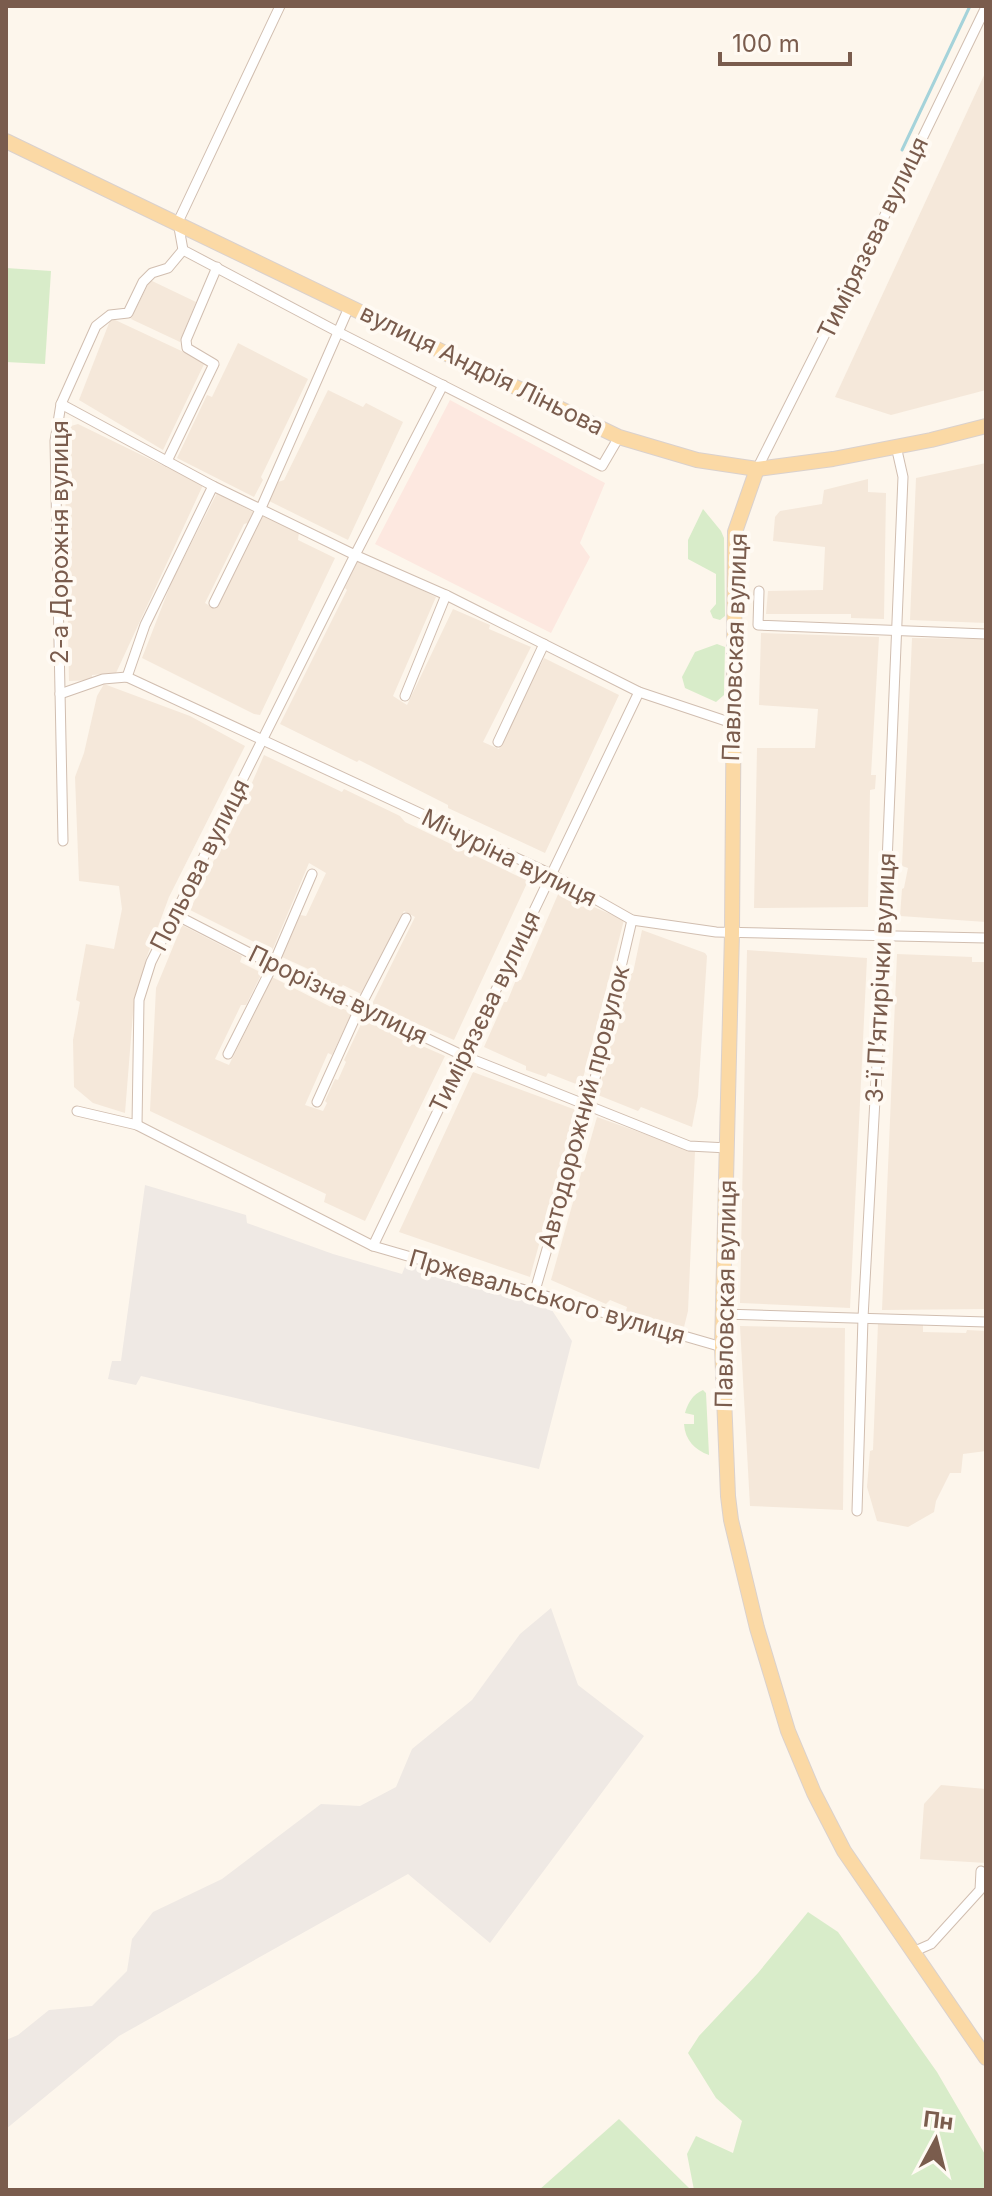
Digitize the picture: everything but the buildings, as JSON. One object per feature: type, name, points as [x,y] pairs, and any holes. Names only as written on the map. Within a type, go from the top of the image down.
[{"type":"main road","name":"вулиця Андрія Ліньова","points":[[6,141],[619,437],[697,460],[757,469],[896,446],[986,426]]},
{"type":"main road","name":"Павловская вулиця","points":[[757,469],[735,532],[732,932],[722,1347],[731,1520],[757,1628],[788,1731],[814,1793],[844,1851],[986,2058]]},
{"type":"street","points":[[280,6],[178,222],[183,250],[602,466],[619,437]]},
{"type":"street","name":"Тимірязєва вулиця","points":[[757,469],[986,7]]},
{"type":"street","name":"2-а Дорожня вулиця","points":[[63,841],[55,441],[61,404],[96,326],[110,315],[128,313],[143,282],[152,273],[168,268],[183,250]]},
{"type":"street","points":[[167,461],[214,364],[187,348],[186,340],[217,267]]},
{"type":"street","points":[[214,603],[261,508],[350,305]]},
{"type":"street","name":"Польова вулиця","points":[[137,1125],[139,1000],[151,962],[443,385]]},
{"type":"street","points":[[61,404],[213,486],[446,595],[639,692],[732,723]]},
{"type":"street","name":"3-ї П’ятирічки вулиця","points":[[857,1511],[863,1318],[884,935],[903,477],[896,446]]},
{"type":"street","points":[[60,694],[103,679],[127,677],[145,625],[213,486]]},
{"type":"street","points":[[759,591],[758,625],[986,634]]},
{"type":"street","points":[[405,696],[446,595]]},
{"type":"street","points":[[498,742],[544,644]]},
{"type":"street","name":"Мічуріна вулиця","points":[[127,677],[261,742],[551,874],[632,920],[732,932],[986,938]]},
{"type":"street","name":"Тимірязєва вулиця","points":[[373,1246],[639,692]]},
{"type":"street","points":[[228,1054],[273,965],[312,874]]},
{"type":"street","name":"Прорізна вулиця","points":[[176,915],[464,1056],[689,1146],[728,1148]]},
{"type":"street","points":[[317,1102],[360,1007],[406,918]]},
{"type":"street","name":"Автодорожний провулок","points":[[534,1294],[589,1104],[632,920]]},
{"type":"street","points":[[77,1111],[137,1125],[373,1246]]},
{"type":"street","name":"Пржевальського вулиця","points":[[373,1246],[722,1347]]},
{"type":"street","points":[[723,1314],[986,1322]]},
{"type":"street","points":[[915,1951],[931,1944],[980,1890],[981,1871]]},
{"type":"shaded area","points":[[986,71],[986,390],[891,415],[835,397]]},
{"type":"shaded area","points":[[150,280],[196,302],[180,342],[131,319]]},
{"type":"shaded area","points":[[111,318],[205,362],[163,450],[79,400]]},
{"type":"shaded area","points":[[238,343],[308,379],[254,497],[177,458],[207,395],[212,397]]},
{"type":"shaded area","points":[[328,390],[363,407],[366,403],[403,422],[348,540],[269,501],[278,482],[284,480]]},
{"type":"shaded area","points":[[450,400],[605,483],[580,543],[590,557],[551,633],[375,544]]},
{"type":"shaded area","points":[[78,424],[203,485],[116,673],[92,675],[92,680],[69,681],[64,428]]},
{"type":"shaded area","points":[[986,463],[986,623],[910,620],[916,478]]},
{"type":"shaded area","points":[[868,479],[868,492],[886,493],[884,619],[851,618],[851,614],[766,614],[768,591],[823,590],[825,547],[773,541],[775,517],[780,511],[822,504],[824,490]]},
{"type":"shaded area","points":[[217,493],[253,512],[205,603],[215,609],[263,516],[267,514],[299,532],[298,540],[335,558],[260,715],[142,658],[172,581]]},
{"type":"shaded area","points":[[358,560],[436,597],[393,696],[407,705],[453,609],[531,647],[483,742],[499,749],[537,665],[540,666],[544,658],[619,695],[545,853],[280,724],[347,590],[345,588]]},
{"type":"shaded area","points":[[761,633],[879,637],[871,775],[876,775],[875,789],[870,790],[868,907],[754,908],[757,748],[815,748],[818,709],[759,705]]},
{"type":"shaded area","points":[[912,638],[986,639],[986,922],[900,916],[902,889],[908,868],[902,866]]},
{"type":"shaded area","points":[[104,684],[190,716],[245,746],[169,897],[146,959],[133,1013],[125,1113],[93,1103],[74,1087],[73,1040],[80,1002],[76,1000],[86,944],[114,949],[122,909],[119,886],[79,881],[75,777],[97,696]]},
{"type":"shaded area","points":[[264,755],[342,792],[344,789],[528,881],[454,1040],[372,1004],[415,917],[404,911],[361,994],[343,985],[340,989],[315,979],[317,973],[282,957],[300,915],[306,916],[326,873],[309,863],[272,951],[190,910],[227,833],[230,834]]},
{"type":"shaded area","points":[[559,892],[624,920],[581,1086],[548,1073],[546,1077],[526,1070],[526,1066],[484,1047],[516,980],[521,980]]},
{"type":"shaded area","points":[[182,925],[242,956],[240,962],[262,973],[246,1005],[241,1005],[215,1059],[229,1065],[272,977],[331,1007],[333,1004],[352,1013],[332,1055],[328,1053],[305,1105],[323,1111],[363,1020],[445,1056],[365,1221],[324,1202],[326,1194],[150,1111],[156,988]]},
{"type":"shaded area","points":[[642,930],[707,956],[698,1096],[692,1127],[641,1107],[638,1111],[598,1095],[627,973],[633,973]]},
{"type":"shaded area","points":[[747,950],[867,958],[850,1308],[740,1303]]},
{"type":"shaded area","points":[[897,954],[972,957],[972,962],[986,962],[986,1309],[882,1310]]},
{"type":"shaded area","points":[[473,1072],[576,1110],[530,1277],[399,1232]]},
{"type":"shaded area","points":[[597,1117],[695,1152],[688,1311],[684,1327],[626,1311],[627,1307],[610,1300],[606,1304],[551,1280]]},
{"type":"shaded area","points":[[145,1185],[246,1215],[247,1223],[333,1254],[402,1274],[406,1264],[548,1304],[572,1341],[539,1469],[141,1376],[136,1385],[108,1379],[112,1361],[121,1361]]},
{"type":"shaded area","points":[[878,1323],[923,1324],[923,1332],[986,1331],[986,1451],[963,1454],[961,1473],[950,1473],[934,1512],[908,1527],[877,1521],[867,1487],[870,1451],[873,1450]]},
{"type":"shaded area","points":[[740,1326],[845,1328],[843,1510],[750,1506]]},
{"type":"shaded area","points":[[551,1608],[578,1685],[644,1736],[490,1943],[408,1874],[119,2036],[6,2129],[6,2040],[18,2035],[49,2010],[92,2006],[127,1971],[132,1939],[153,1912],[222,1879],[321,1804],[360,1806],[396,1787],[412,1749],[472,1700],[520,1634]]},
{"type":"shaded area","points":[[941,1785],[986,1789],[986,1863],[920,1859],[924,1804]]},
{"type":"green space","points":[[6,268],[51,271],[45,364],[6,362]]},
{"type":"green space","points":[[703,509],[724,538],[725,616],[720,620],[713,618],[710,611],[716,604],[716,574],[688,559],[688,540]]},
{"type":"green space","points":[[717,644],[725,647],[724,695],[716,702],[685,688],[682,677],[695,652]]},
{"type":"green space","points":[[703,1390],[706,1393],[709,1455],[692,1444],[684,1424],[694,1424],[694,1415],[685,1413],[691,1400]]},
{"type":"green space","points":[[808,1912],[838,1932],[937,2072],[986,2156],[986,2190],[694,2190],[687,2154],[696,2136],[733,2153],[742,2121],[716,2098],[688,2053],[699,2036],[758,1973]]},
{"type":"green space","points":[[619,2119],[691,2190],[539,2190]]},
{"type":"waterway","points":[[902,150],[970,6]]}]
